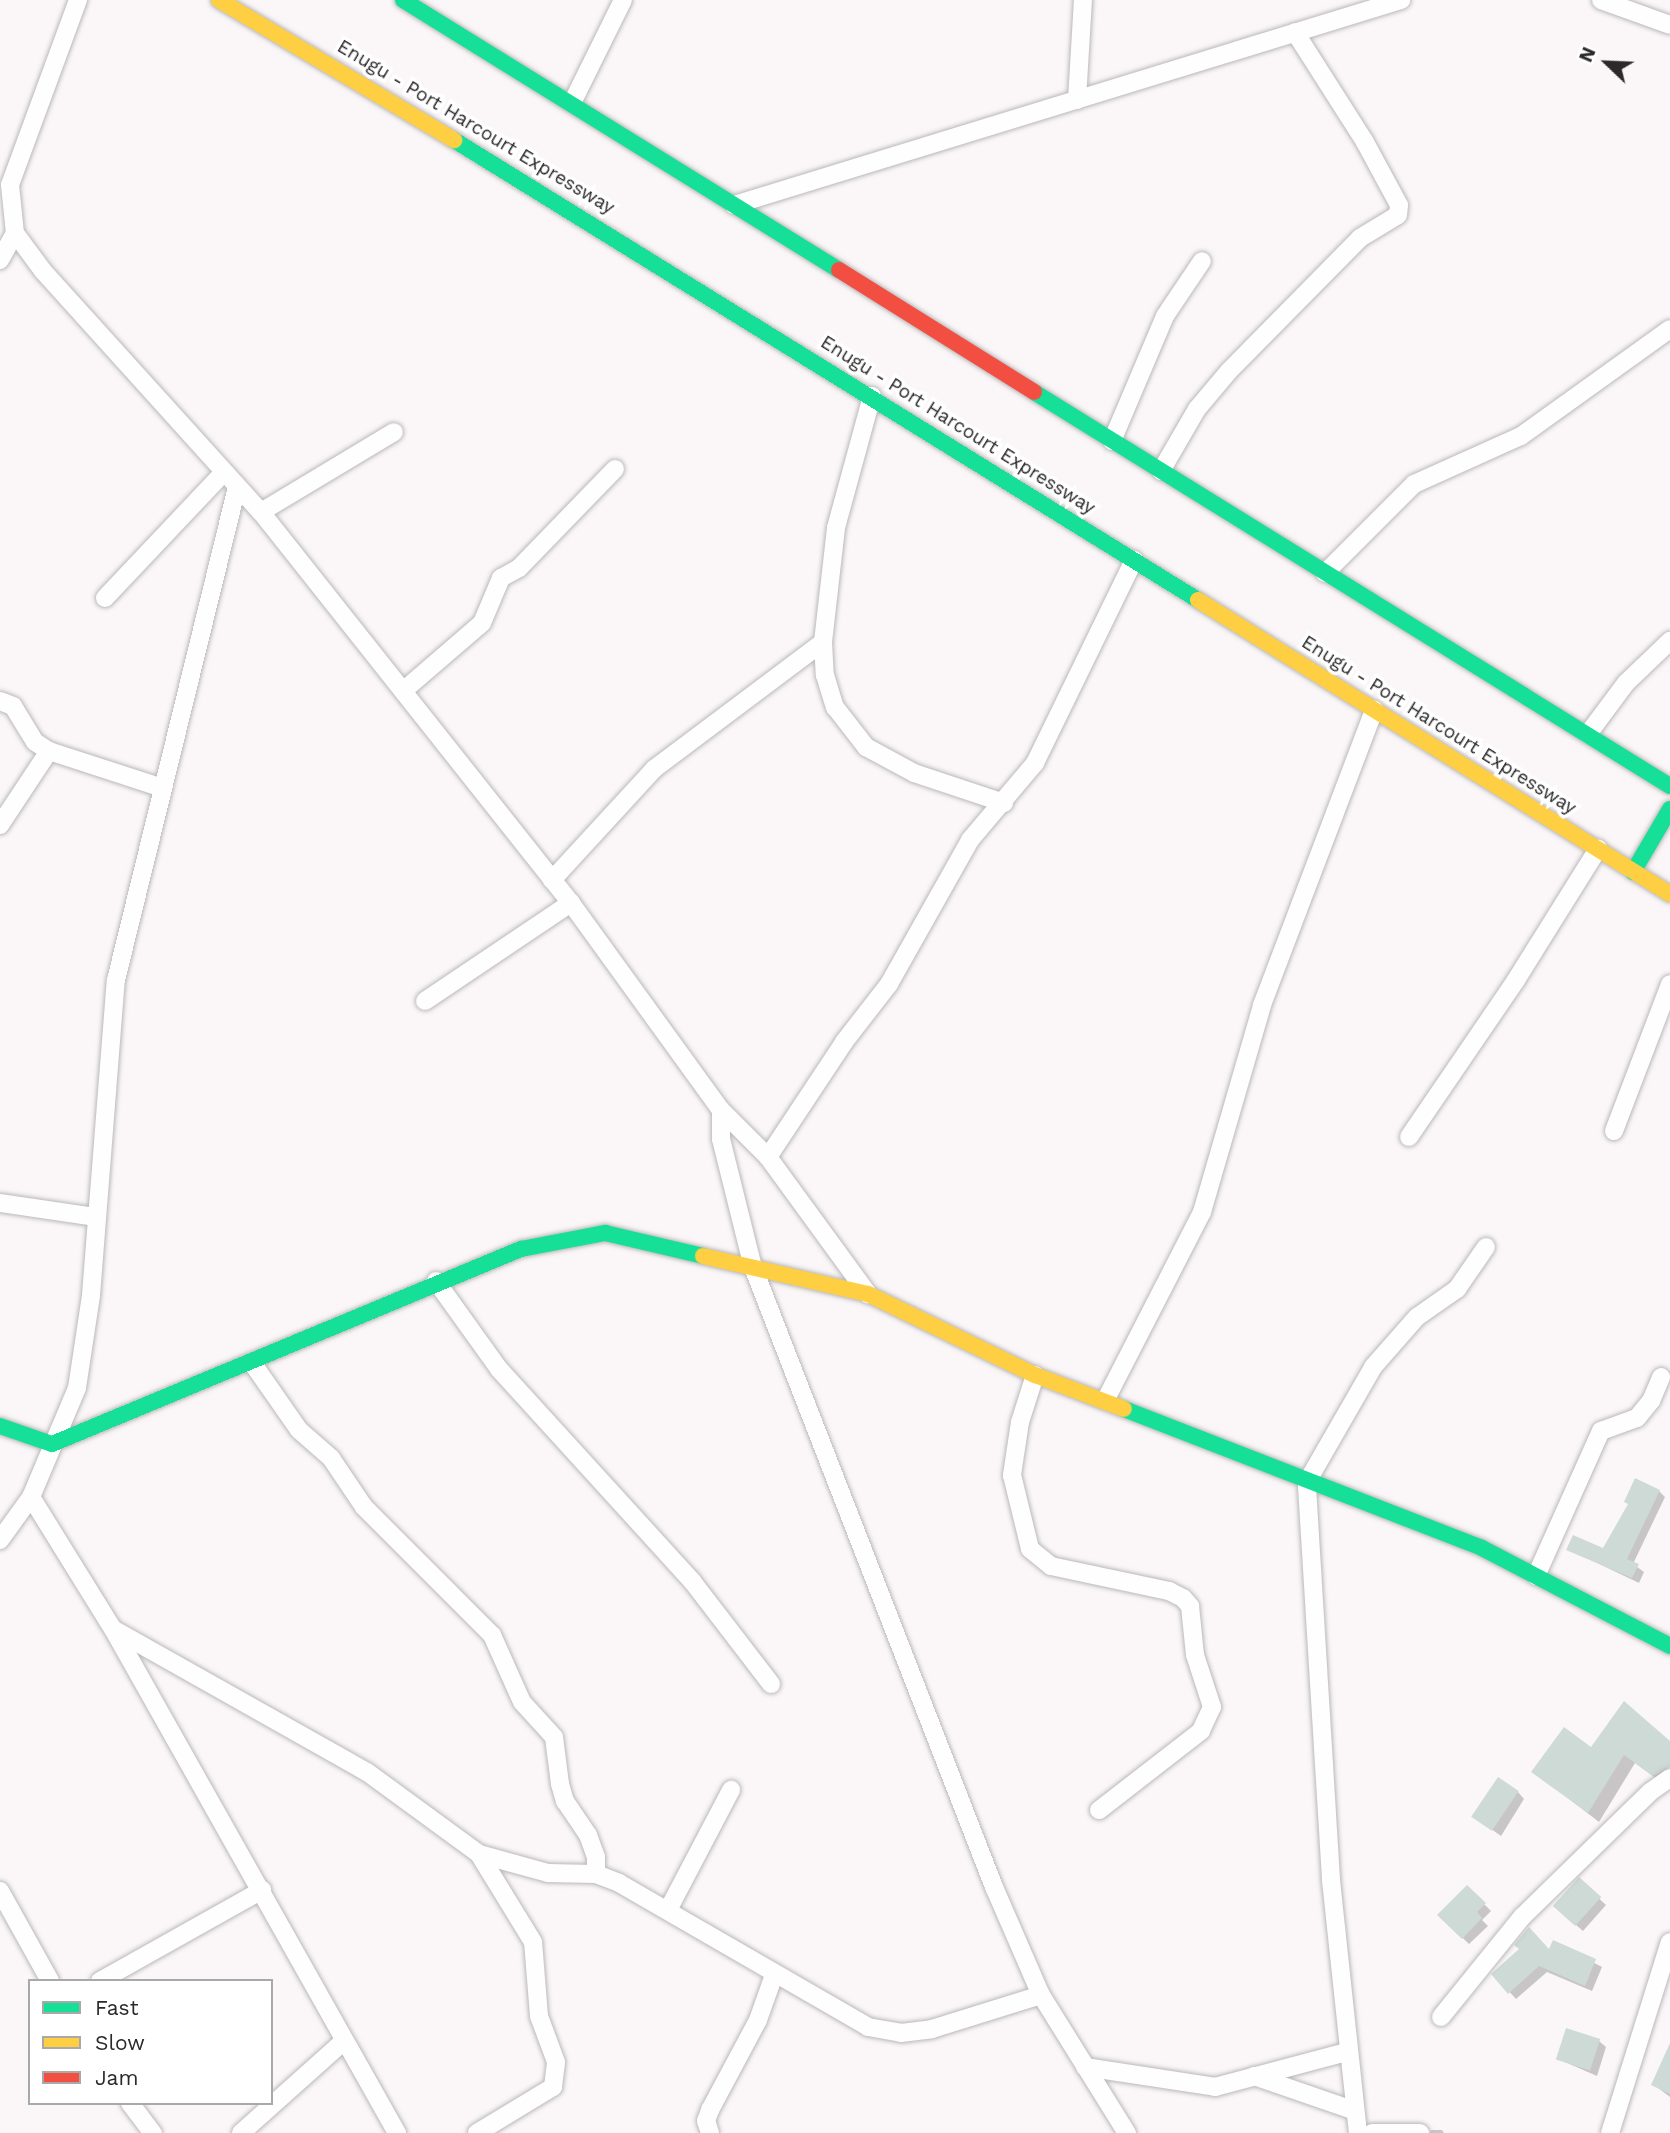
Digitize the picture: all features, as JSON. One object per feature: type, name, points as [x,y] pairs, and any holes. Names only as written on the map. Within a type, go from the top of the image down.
[{"type":"main road","name":"Enugu - Port Harcourt Expressway","points":[[219,0],[318,55],[872,396],[1670,894]]},
{"type":"main road","points":[[403,0],[1670,786]]},
{"type":"main road","points":[[1633,872],[1670,810]]},
{"type":"main road","points":[[0,1426],[51,1444],[253,1364],[436,1281],[521,1249],[605,1233],[868,1294],[1035,1375],[1106,1399],[1307,1482],[1482,1548],[1670,1646]]},
{"type":"street","points":[[78,0],[5,186],[15,233],[43,271],[261,512],[571,903],[721,1110],[768,1157],[868,1294]]},
{"type":"street","points":[[572,103],[624,0]]},
{"type":"street","points":[[1077,100],[1083,0]]},
{"type":"street","points":[[734,205],[1401,0]]},
{"type":"street","points":[[1601,0],[1670,25]]},
{"type":"street","points":[[1161,471],[1197,409],[1230,371],[1360,237],[1398,215],[1399,205],[1364,142],[1295,32]]},
{"type":"street","points":[[0,260],[15,233]]},
{"type":"street","points":[[1112,440],[1165,316],[1202,261]]},
{"type":"street","points":[[1325,573],[1414,484],[1521,436],[1670,329]]},
{"type":"street","points":[[872,396],[836,528],[823,642],[825,675],[835,707],[866,747],[914,773],[1004,803]]},
{"type":"street","points":[[261,512],[394,432]]},
{"type":"street","points":[[403,691],[482,623],[501,578],[519,568],[615,469]]},
{"type":"street","points":[[105,598],[224,472]]},
{"type":"street","points":[[0,1540],[32,1497],[51,1444],[77,1388],[91,1295],[116,980],[237,487]]},
{"type":"street","points":[[768,1157],[844,1042],[889,984],[970,839],[1004,803],[1035,763],[1134,560]]},
{"type":"street","points":[[1588,734],[1626,683],[1670,641]]},
{"type":"street","points":[[552,880],[654,769],[823,642]]},
{"type":"street","points":[[0,701],[13,706],[35,742],[49,751],[163,788]]},
{"type":"street","points":[[1106,1399],[1202,1212],[1266,992],[1374,710]]},
{"type":"street","points":[[0,825],[49,751]]},
{"type":"street","points":[[1409,1137],[1517,980],[1598,849]]},
{"type":"street","points":[[425,1001],[571,903]]},
{"type":"street","points":[[1614,1131],[1670,984]]},
{"type":"street","points":[[721,1110],[722,1139],[753,1267],[1041,1995],[1128,2133]]},
{"type":"street","points":[[0,1203],[96,1217]]},
{"type":"street","points":[[1359,2133],[1353,2110],[1331,1879],[1307,1482],[1381,1357],[1417,1317],[1457,1289],[1486,1247]]},
{"type":"street","points":[[436,1281],[499,1369],[692,1581],[771,1684]]},
{"type":"street","points":[[253,1364],[305,1437],[331,1458],[364,1507],[492,1635],[522,1702],[554,1737],[565,1801],[588,1835],[596,1857],[596,1874]]},
{"type":"street","points":[[1035,1375],[1020,1422],[1012,1475],[1030,1549],[1051,1566],[1169,1591],[1183,1598],[1191,1606],[1195,1655],[1212,1707],[1202,1731],[1099,1810]]},
{"type":"street","points":[[1536,1576],[1601,1431],[1637,1418],[1661,1377]]},
{"type":"street","points":[[32,1497],[113,1629],[397,2133]]},
{"type":"street","points":[[113,1629],[367,1772],[479,1854],[548,1873],[596,1874],[667,1910],[868,2027],[901,2033],[932,2029],[1041,1995]]},
{"type":"street","points":[[1441,2017],[1522,1917],[1650,1792],[1670,1778]]},
{"type":"street","points":[[667,1910],[731,1790]]},
{"type":"street","points":[[477,2133],[553,2087],[556,2062],[539,2016],[533,1942],[479,1854]]},
{"type":"street","points":[[104,1979],[262,1890]]},
{"type":"street","points":[[0,1891],[49,1979]]},
{"type":"street","points":[[1610,2133],[1670,1942]]},
{"type":"street","points":[[710,2133],[706,2121],[710,2110],[758,2020],[775,1975]]},
{"type":"street","points":[[273,2104],[344,2041]]},
{"type":"street","points":[[1085,2067],[1215,2087],[1233,2085],[1254,2076],[1347,2052]]},
{"type":"street","points":[[1254,2076],[1353,2110]]},
{"type":"street","points":[[132,2105],[153,2133]]},
{"type":"street","points":[[241,2133],[272,2105]]},
{"type":"street","points":[[1372,2133],[1420,2133]]},
{"type":"building","points":[[1635,1478],[1660,1490],[1627,1559],[1639,1564],[1632,1578],[1566,1550],[1573,1535],[1603,1548],[1628,1504],[1624,1502]]},
{"type":"building","points":[[1624,1701],[1670,1741],[1670,1767],[1653,1776],[1624,1755],[1588,1813],[1531,1772],[1564,1727],[1591,1747]]},
{"type":"building","points":[[1498,1777],[1519,1791],[1492,1831],[1471,1817]]},
{"type":"building","points":[[1579,1877],[1601,1897],[1575,1926],[1553,1906]]},
{"type":"building","points":[[1467,1885],[1486,1903],[1477,1912],[1482,1918],[1462,1939],[1437,1915]]},
{"type":"building","points":[[1529,1927],[1549,1949],[1553,1940],[1596,1959],[1585,1986],[1539,1966],[1508,1994],[1491,1974],[1519,1949],[1514,1945]]},
{"type":"building","points":[[1566,2028],[1600,2039],[1590,2071],[1556,2059]]},
{"type":"building","points":[[1670,2043],[1670,2094],[1651,2085]]},
{"type":"traffic: fast","points":[[403,0],[839,270]]},
{"type":"traffic: fast","points":[[454,140],[1198,600]]},
{"type":"traffic: fast","points":[[1034,392],[1670,786]]},
{"type":"traffic: fast","points":[[1633,872],[1670,809]]},
{"type":"traffic: fast","points":[[0,1426],[52,1444],[521,1249],[605,1233],[703,1256]]},
{"type":"traffic: fast","points":[[1124,1409],[1482,1548],[1670,1646]]},
{"type":"traffic: slow","points":[[219,0],[454,140]]},
{"type":"traffic: slow","points":[[1198,600],[1670,894]]},
{"type":"traffic: slow","points":[[703,1256],[868,1294],[1035,1375],[1124,1409]]},
{"type":"traffic: jam","points":[[839,270],[1034,392]]}]
